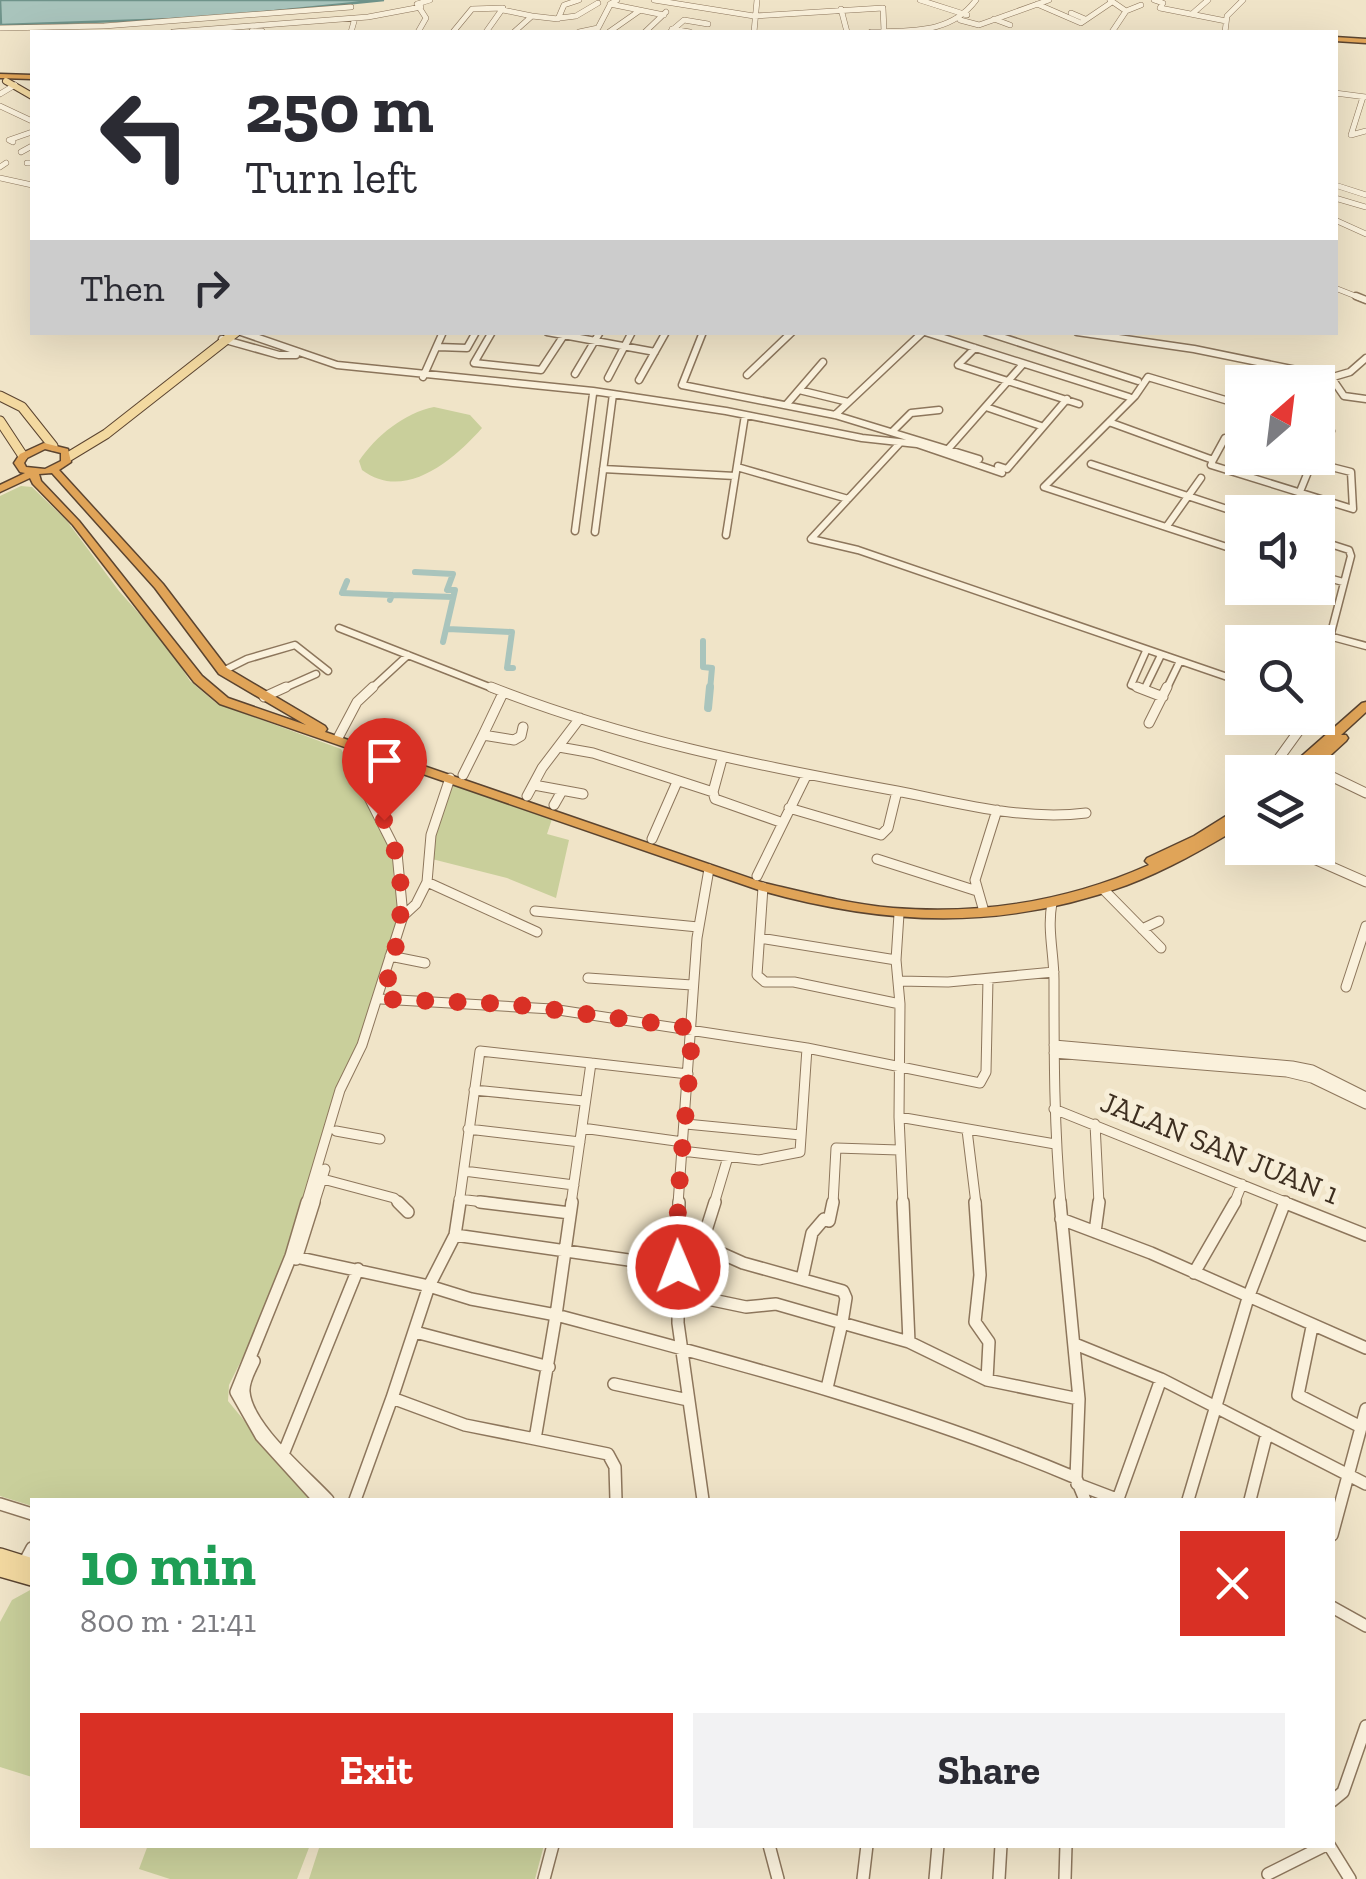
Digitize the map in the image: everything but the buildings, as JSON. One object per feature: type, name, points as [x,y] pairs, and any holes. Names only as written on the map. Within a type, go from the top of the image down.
[{"type":"highway","points":[[1338,39],[1366,41]]},
{"type":"highway","points":[[4,78],[30,78]]},
{"type":"highway","points":[[0,486],[36,448],[61,451],[54,470]]},
{"type":"highway","points":[[21,461],[76,523],[198,678],[224,701],[352,747],[457,776],[531,791],[554,805],[652,840],[709,869],[894,906],[983,908],[1121,878],[1179,858],[1225,827]]},
{"type":"highway","points":[[0,486],[33,473],[54,470]]},
{"type":"highway","points":[[54,470],[158,586],[223,671],[339,736],[820,902],[954,918],[1052,903],[1103,890],[1121,878]]},
{"type":"highway","points":[[260,714],[269,700]]},
{"type":"highway","points":[[1310,755],[1366,706]]},
{"type":"highway","points":[[1325,755],[1366,717]]},
{"type":"main road","points":[[4,78],[30,95]]},
{"type":"main road","points":[[0,396],[22,407],[61,451],[106,434],[231,335]]},
{"type":"main road","points":[[0,421],[21,461]]},
{"type":"main road","points":[[0,1556],[27,1569]]},
{"type":"main road","points":[[0,1569],[27,1569]]},
{"type":"street","points":[[419,30],[426,18],[418,3],[430,0]]},
{"type":"street","points":[[560,18],[564,4],[581,0],[664,15]]},
{"type":"street","points":[[588,30],[598,28],[617,0]]},
{"type":"street","points":[[655,0],[670,6],[756,15],[885,8],[884,30]]},
{"type":"street","points":[[754,30],[757,0]]},
{"type":"street","points":[[858,7],[867,0]]},
{"type":"street","points":[[921,0],[968,15]]},
{"type":"street","points":[[931,30],[968,15],[977,0]]},
{"type":"street","points":[[1154,0],[1163,3],[1158,7],[1226,20]]},
{"type":"street","points":[[1192,14],[1208,0]]},
{"type":"street","points":[[1225,30],[1226,20],[1243,0]]},
{"type":"street","points":[[960,20],[978,25],[1043,1],[1079,23],[1111,1],[1126,11]]},
{"type":"street","points":[[733,2],[736,14]]},
{"type":"street","points":[[455,30],[472,9],[560,18],[576,16],[598,3]]},
{"type":"street","points":[[1113,30],[1126,11],[1141,5]]},
{"type":"street","points":[[648,30],[670,6]]},
{"type":"street","points":[[800,6],[801,14]]},
{"type":"street","points":[[0,28],[98,26],[351,7]]},
{"type":"street","points":[[228,29],[355,18],[421,7]]},
{"type":"street","points":[[841,9],[846,30]]},
{"type":"street","points":[[488,30],[503,10]]},
{"type":"street","points":[[612,30],[639,10]]},
{"type":"street","points":[[1071,13],[1085,20]]},
{"type":"street","points":[[516,30],[532,16]]},
{"type":"street","points":[[352,30],[355,18]]},
{"type":"street","points":[[994,19],[1010,25]]},
{"type":"street","points":[[672,30],[684,20],[709,24],[698,30]]},
{"type":"street","points":[[171,21],[173,30]]},
{"type":"street","points":[[296,30],[300,21]]},
{"type":"street","points":[[141,30],[146,22]]},
{"type":"street","points":[[76,30],[79,26]]},
{"type":"street","points":[[94,30],[98,26]]},
{"type":"street","points":[[0,94],[15,86]]},
{"type":"street","points":[[1338,94],[1365,97],[1351,135]]},
{"type":"street","points":[[0,106],[30,120]]},
{"type":"street","points":[[1338,138],[1366,132]]},
{"type":"street","points":[[12,142],[9,140],[30,133]]},
{"type":"street","points":[[21,152],[30,147]]},
{"type":"street","points":[[0,178],[30,185]]},
{"type":"street","points":[[1338,187],[1366,195]]},
{"type":"street","points":[[1338,199],[1366,208]]},
{"type":"street","points":[[1338,221],[1365,232]]},
{"type":"street","points":[[1338,232],[1348,226]]},
{"type":"street","points":[[1338,289],[1362,299],[1366,292]]},
{"type":"street","points":[[231,335],[279,355],[292,352]]},
{"type":"street","points":[[231,335],[347,368],[616,395],[946,450],[1007,469],[1080,381]]},
{"type":"street","points":[[424,375],[443,335]]},
{"type":"street","points":[[438,347],[467,348],[474,335]]},
{"type":"street","points":[[490,335],[474,363],[540,370],[564,335]]},
{"type":"street","points":[[569,335],[655,352]]},
{"type":"street","points":[[575,374],[598,335]]},
{"type":"street","points":[[608,378],[630,335]]},
{"type":"street","points":[[639,380],[664,335]]},
{"type":"street","points":[[702,335],[682,385],[835,415],[894,431],[1002,473],[994,477]]},
{"type":"street","points":[[747,375],[789,335]]},
{"type":"street","points":[[835,415],[921,335]]},
{"type":"street","points":[[934,335],[1128,397]]},
{"type":"street","points":[[1098,335],[1271,365]]},
{"type":"street","points":[[1002,336],[1138,381]]},
{"type":"street","points":[[998,355],[1011,342]]},
{"type":"street","points":[[975,348],[958,365],[1079,404]]},
{"type":"street","points":[[1335,377],[1350,372],[1366,358]]},
{"type":"street","points":[[786,405],[823,362]]},
{"type":"street","points":[[946,450],[1023,364]]},
{"type":"street","points":[[1225,400],[1148,377],[1135,396],[1044,487],[1225,546]]},
{"type":"street","points":[[1335,382],[1342,395],[1366,400]]},
{"type":"street","points":[[523,385],[616,395]]},
{"type":"street","points":[[799,390],[848,402]]},
{"type":"street","points":[[575,531],[592,394]]},
{"type":"street","points":[[595,532],[616,395]]},
{"type":"street","points":[[986,407],[1041,426]]},
{"type":"street","points":[[894,431],[911,413],[939,410]]},
{"type":"street","points":[[726,535],[745,415]]},
{"type":"street","points":[[1108,422],[1213,460]]},
{"type":"street","points":[[1225,438],[1210,465],[1353,509],[1351,472],[1335,468]]},
{"type":"street","points":[[900,442],[811,539],[858,550],[1225,676]]},
{"type":"street","points":[[1091,464],[1225,508]]},
{"type":"street","points":[[603,470],[736,471],[848,499]]},
{"type":"street","points":[[1299,494],[1307,475]]},
{"type":"street","points":[[1167,526],[1200,478]]},
{"type":"street","points":[[1331,625],[1350,552],[1335,546]]},
{"type":"street","points":[[1335,580],[1343,582]]},
{"type":"street","points":[[338,628],[503,693],[722,759],[998,810],[1055,817],[1086,813]]},
{"type":"street","points":[[1335,638],[1366,646]]},
{"type":"street","points":[[223,671],[247,659],[295,645],[328,672]]},
{"type":"street","points":[[1146,651],[1130,684],[1163,697]]},
{"type":"street","points":[[339,736],[357,702],[408,654]]},
{"type":"street","points":[[1144,690],[1161,655]]},
{"type":"street","points":[[1150,723],[1180,661]]},
{"type":"street","points":[[269,700],[316,674]]},
{"type":"street","points":[[320,1178],[340,1090],[362,1045],[406,915],[426,882],[431,835],[457,776],[503,693]]},
{"type":"street","points":[[531,791],[580,718]]},
{"type":"street","points":[[483,735],[514,740],[524,727]]},
{"type":"street","points":[[559,746],[712,792]]},
{"type":"street","points":[[352,747],[353,766],[388,829],[402,875],[406,915]]},
{"type":"street","points":[[722,759],[712,792],[716,800],[783,823]]},
{"type":"street","points":[[806,776],[788,808],[760,882],[758,975],[762,982],[794,982],[900,1004]]},
{"type":"street","points":[[1335,778],[1366,790]]},
{"type":"street","points":[[652,840],[677,782]]},
{"type":"street","points":[[554,805],[562,790]]},
{"type":"street","points":[[531,791],[584,794]]},
{"type":"street","points":[[788,808],[879,836],[888,828],[897,791]]},
{"type":"street","points":[[983,908],[977,891],[977,869],[998,810]]},
{"type":"street","points":[[877,859],[977,891]]},
{"type":"street","points":[[1328,865],[1366,882]]},
{"type":"street","points":[[703,1498],[681,1347],[677,1204],[686,1124],[692,986],[709,869]]},
{"type":"street","points":[[426,882],[536,932]]},
{"type":"street","points":[[1103,890],[1161,948]]},
{"type":"street","points":[[1052,903],[1049,920],[1054,972],[1055,1144],[1079,1399],[1076,1487]]},
{"type":"street","points":[[1027,908],[1049,920]]},
{"type":"street","points":[[535,911],[698,927]]},
{"type":"street","points":[[898,914],[896,960],[903,1053],[897,1068],[899,1150],[909,1342]]},
{"type":"street","points":[[1142,930],[1159,921]]},
{"type":"street","points":[[1346,987],[1366,926]]},
{"type":"street","points":[[760,938],[896,960]]},
{"type":"street","points":[[392,956],[425,963]]},
{"type":"street","points":[[326,1498],[250,1407],[244,1386],[294,1257],[346,1090],[367,1046],[392,956]]},
{"type":"street","points":[[899,981],[988,979],[1022,972],[1054,972]]},
{"type":"street","points":[[588,978],[692,986]]},
{"type":"street","points":[[382,999],[524,1006],[692,1028],[963,1082],[984,1082],[988,979]]},
{"type":"street","points":[[582,1128],[728,1158],[759,1160],[796,1154],[800,1149],[807,1048]]},
{"type":"street","points":[[1054,1049],[1301,1067],[1366,1096]]},
{"type":"street","points":[[357,1498],[429,1286],[455,1236],[483,1050],[688,1074]]},
{"type":"street","points":[[1131,1054],[1300,1074],[1366,1104]]},
{"type":"street","points":[[536,1439],[591,1063]]},
{"type":"street","points":[[474,1090],[584,1101]]},
{"type":"street","name":"JALAN SAN JUAN 1","points":[[1054,1109],[1366,1235]]},
{"type":"street","points":[[899,1116],[1055,1144]]},
{"type":"street","points":[[686,1124],[801,1135]]},
{"type":"street","points":[[1094,1124],[1098,1208],[1095,1232]]},
{"type":"street","points":[[468,1130],[580,1142]]},
{"type":"street","points":[[967,1130],[980,1246],[981,1295],[975,1322],[989,1342],[988,1380]]},
{"type":"street","points":[[336,1131],[380,1140]]},
{"type":"street","points":[[802,1279],[814,1227],[824,1219],[829,1221],[833,1208],[836,1148],[899,1150]]},
{"type":"street","points":[[728,1158],[703,1240],[705,1246],[730,1258],[845,1293],[827,1388]]},
{"type":"street","points":[[464,1171],[574,1185]]},
{"type":"street","points":[[320,1178],[394,1198],[408,1212]]},
{"type":"street","points":[[1194,1273],[1230,1214],[1242,1184]]},
{"type":"street","points":[[458,1199],[570,1213]]},
{"type":"street","points":[[1189,1498],[1248,1298],[1285,1202]]},
{"type":"street","points":[[1061,1220],[1366,1348]]},
{"type":"street","points":[[455,1236],[678,1267]]},
{"type":"street","points":[[294,1257],[556,1316],[827,1388],[1007,1448],[1076,1487],[1112,1498]]},
{"type":"street","points":[[294,1257],[236,1392],[254,1428],[317,1498]]},
{"type":"street","points":[[284,1452],[358,1269]]},
{"type":"street","points":[[679,1293],[757,1308],[776,1304],[909,1342],[988,1380],[1079,1399]]},
{"type":"street","points":[[1312,1327],[1298,1395],[1361,1428]]},
{"type":"street","points":[[415,1332],[549,1367]]},
{"type":"street","points":[[1075,1344],[1161,1379],[1366,1484]]},
{"type":"street","points":[[1120,1498],[1161,1379]]},
{"type":"street","points":[[614,1384],[688,1400]]},
{"type":"street","points":[[392,1398],[465,1425],[608,1454],[614,1467],[616,1498]]},
{"type":"street","points":[[1335,1524],[1366,1409]]},
{"type":"street","points":[[1251,1498],[1267,1433]]},
{"type":"street","points":[[0,1504],[30,1513]]},
{"type":"street","points":[[1335,1609],[1366,1626]]},
{"type":"street","points":[[1335,1799],[1361,1761],[1366,1726]]},
{"type":"street","points":[[544,1879],[551,1848]]},
{"type":"street","points":[[770,1848],[778,1879]]},
{"type":"street","points":[[863,1879],[867,1848]]},
{"type":"street","points":[[935,1879],[938,1848]]},
{"type":"street","points":[[1000,1879],[1001,1848]]},
{"type":"street","points":[[1065,1879],[1066,1848]]},
{"type":"street","points":[[1268,1874],[1321,1848]]},
{"type":"street","points":[[1329,1848],[1350,1879]]},
{"type":"green space","points":[[434,407],[470,415],[482,428],[442,464],[411,479],[394,482],[362,470],[359,461],[382,435],[412,414]]},
{"type":"green space","points":[[21,486],[32,487],[67,521],[119,591],[166,644],[190,681],[216,703],[341,749],[397,850],[393,877],[402,913],[352,1058],[336,1089],[306,1199],[263,1317],[229,1385],[228,1401],[308,1498],[30,1498],[30,1505],[0,1496],[0,496]]},
{"type":"green space","points":[[452,784],[552,819],[547,834],[569,840],[556,898],[507,878],[428,858]]},
{"type":"green space","points":[[30,1590],[30,1776],[0,1767],[0,1622],[12,1600]]},
{"type":"green space","points":[[147,1848],[309,1848],[297,1879],[170,1879],[139,1869]]},
{"type":"green space","points":[[319,1848],[543,1848],[535,1879],[309,1879]]},
{"type":"water","points":[[0,0],[384,0],[207,18],[1,25]]},
{"type":"waterway","points":[[415,572],[453,574],[447,590],[455,590],[443,642]]},
{"type":"waterway","points":[[347,581],[342,593],[392,595]]},
{"type":"waterway","points":[[390,600],[392,595]]},
{"type":"waterway","points":[[392,595],[453,597]]},
{"type":"waterway","points":[[448,629],[512,632],[507,668],[513,668]]},
{"type":"waterway","points":[[703,641],[703,667],[712,668],[710,690]]},
{"type":"waterway","points":[[708,708],[710,687]]},
{"type":"route","points":[[384,820],[400,864],[404,916],[390,956],[394,956],[382,999],[510,1004],[692,1028],[676,1218],[678,1267]]}]
